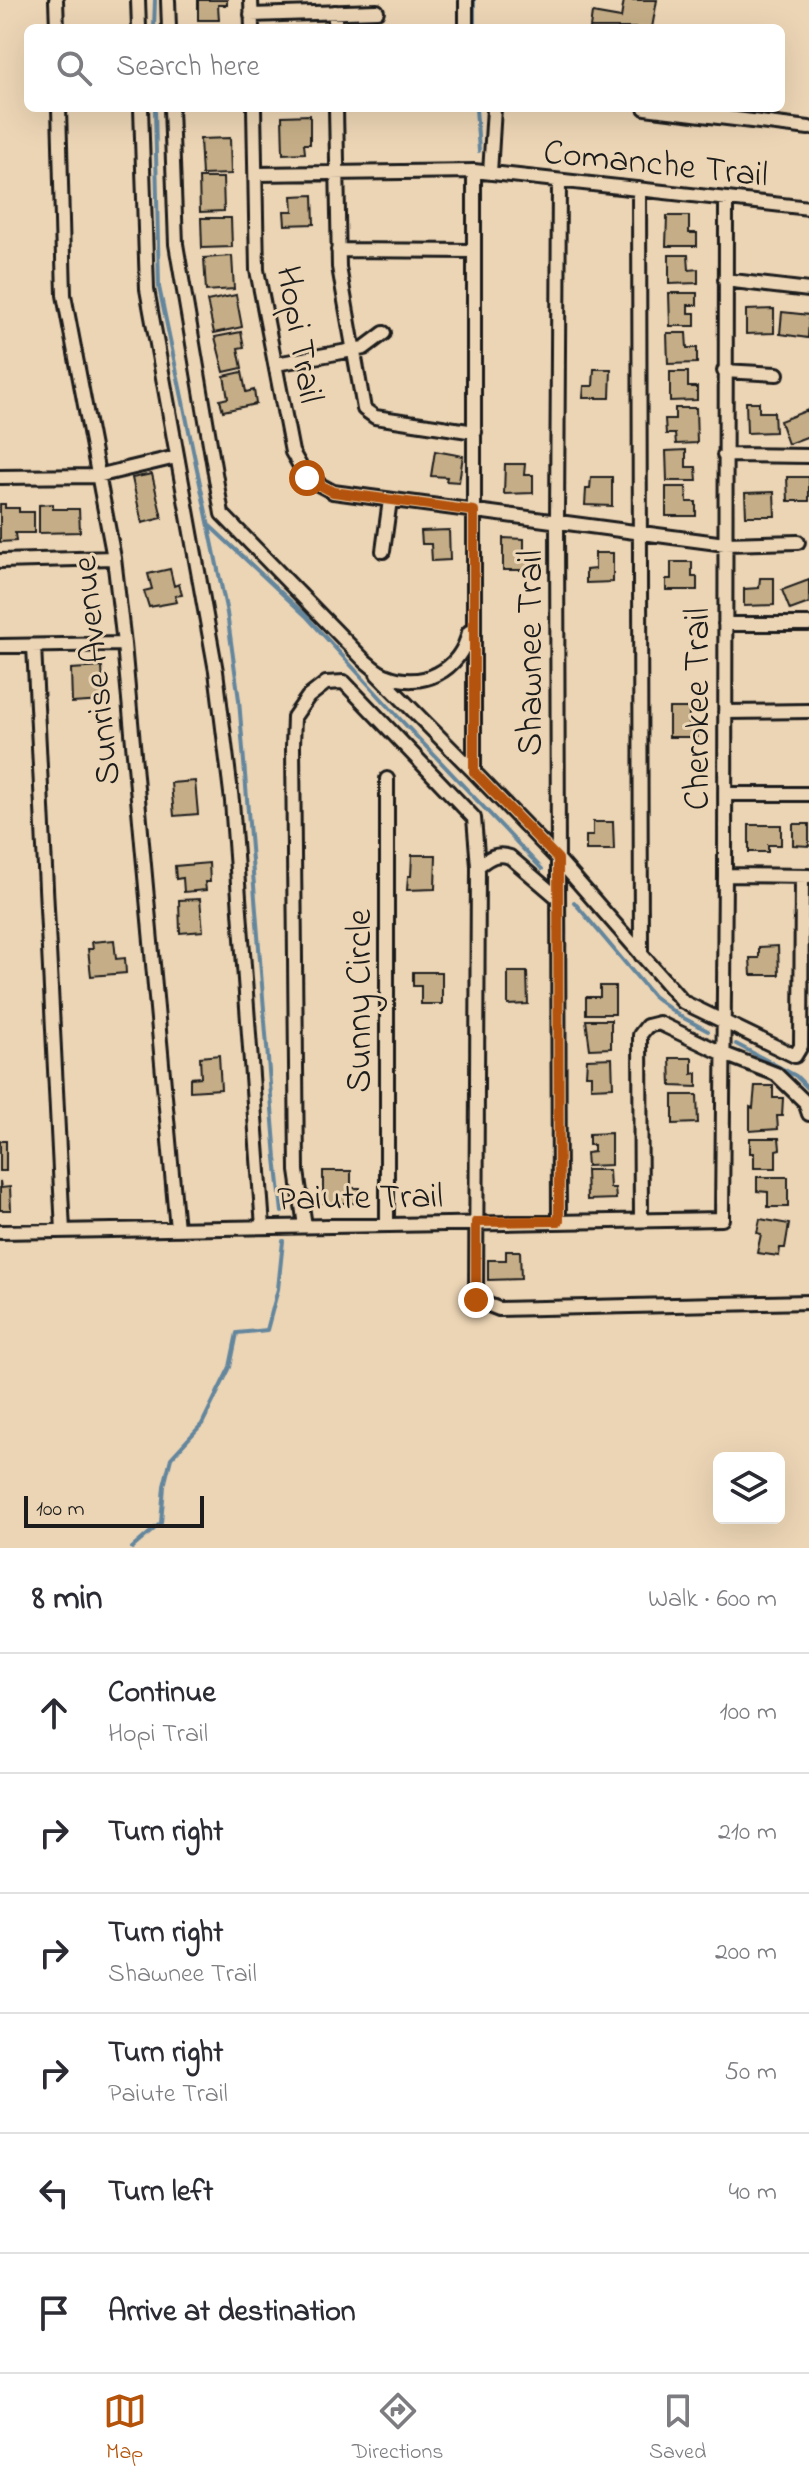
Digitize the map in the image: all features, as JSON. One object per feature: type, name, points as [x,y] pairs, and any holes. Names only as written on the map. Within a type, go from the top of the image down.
[{"type":"street","points":[[56,0],[57,24]]},
{"type":"street","points":[[138,0],[139,24]]},
{"type":"street","points":[[168,0],[169,24]]},
{"type":"street","points":[[251,0],[252,22],[342,8],[377,11]]},
{"type":"street","points":[[466,0],[466,24]]},
{"type":"street","name":"Sunrise Avenue","points":[[59,112],[64,295],[114,558],[177,1229]]},
{"type":"street","points":[[141,112],[147,289],[216,671],[232,801],[263,1227]]},
{"type":"street","points":[[171,112],[176,244],[222,514],[558,859],[683,1002],[795,1056],[801,1046],[806,876],[725,875]]},
{"type":"street","name":"Hopi Trail","points":[[254,112],[257,270],[292,452],[307,478],[333,492],[725,544],[798,542]]},
{"type":"street","points":[[336,112],[339,267],[364,409],[375,417],[475,432]]},
{"type":"street","points":[[490,173],[494,112]]},
{"type":"street","points":[[678,112],[809,128]]},
{"type":"street","points":[[474,171],[474,772]]},
{"type":"street","name":"Comanche Trail","points":[[257,174],[474,171],[809,208]]},
{"type":"street","name":"Shawnee Trail","points":[[559,181],[559,1221]]},
{"type":"street","points":[[639,189],[641,955]]},
{"type":"street","name":"Cherokee Trail","points":[[722,1219],[726,199]]},
{"type":"street","points":[[338,250],[474,251]]},
{"type":"street","points":[[725,280],[809,290]]},
{"type":"street","points":[[276,364],[364,348],[384,333]]},
{"type":"street","points":[[724,371],[777,374]]},
{"type":"street","points":[[724,455],[809,456]]},
{"type":"street","points":[[0,477],[97,476],[176,457]]},
{"type":"street","points":[[383,551],[390,500]]},
{"type":"street","points":[[0,561],[114,558]]},
{"type":"street","points":[[364,660],[384,674],[410,680],[432,678],[450,667],[466,647],[474,614]]},
{"type":"street","points":[[725,624],[809,624]]},
{"type":"street","points":[[0,646],[124,644]]},
{"type":"street","points":[[34,646],[63,1231]]},
{"type":"street","points":[[305,1226],[297,1171],[294,717],[308,697],[326,683],[344,682],[474,818],[478,866],[476,1300],[499,1309],[809,1302]]},
{"type":"street","points":[[725,712],[809,711]]},
{"type":"street","name":"Sunny Circle","points":[[387,779],[387,1224]]},
{"type":"street","points":[[725,794],[809,794]]},
{"type":"street","points":[[478,866],[500,854],[510,857],[558,898]]},
{"type":"street","points":[[641,1220],[640,1035],[647,1026],[659,1023],[724,1054],[776,1074],[805,1102],[809,1114]]},
{"type":"street","name":"Paiute Trail","points":[[0,1232],[722,1219]]},
{"type":"building","points":[[198,0],[227,0],[227,5],[218,5],[219,20],[198,20]]},
{"type":"building","points":[[624,0],[657,0],[653,24],[591,24],[592,13],[621,18]]},
{"type":"building","points":[[310,115],[310,144],[304,144],[305,153],[283,154],[282,116]]},
{"type":"building","points":[[230,138],[231,174],[202,175],[200,139]]},
{"type":"building","points":[[199,178],[223,178],[224,211],[200,212]]},
{"type":"building","points":[[313,195],[314,224],[285,225],[284,211],[293,211],[292,196]]},
{"type":"building","points":[[667,216],[689,216],[689,233],[697,233],[697,246],[666,246]]},
{"type":"building","points":[[201,218],[231,218],[232,247],[202,248]]},
{"type":"building","points":[[669,255],[688,255],[689,270],[698,269],[698,283],[669,284]]},
{"type":"building","points":[[232,256],[234,289],[206,291],[204,258]]},
{"type":"building","points":[[669,293],[697,293],[697,305],[688,305],[688,313],[695,313],[695,326],[670,326]]},
{"type":"building","points":[[236,295],[242,327],[214,333],[207,301]]},
{"type":"building","points":[[774,309],[774,333],[746,334],[746,310]]},
{"type":"building","points":[[782,312],[809,315],[808,338],[780,334]]},
{"type":"building","points":[[241,332],[244,347],[238,348],[242,368],[224,372],[215,337]]},
{"type":"building","points":[[667,333],[686,333],[687,348],[697,348],[697,363],[668,364]]},
{"type":"building","points":[[594,369],[611,369],[610,398],[583,398],[584,386],[593,386]]},
{"type":"building","points":[[242,372],[246,392],[254,390],[256,404],[223,411],[220,400],[228,398],[224,376]]},
{"type":"building","points":[[670,372],[688,372],[688,387],[697,387],[697,400],[670,401]]},
{"type":"building","points":[[746,402],[759,402],[759,412],[774,412],[775,432],[747,433]]},
{"type":"building","points":[[675,408],[696,408],[697,443],[676,444],[675,434],[666,434],[665,419],[675,419]]},
{"type":"building","points":[[808,410],[809,436],[788,444],[780,421]]},
{"type":"building","points":[[686,450],[686,467],[696,467],[697,481],[667,481],[666,451]]},
{"type":"building","points":[[435,451],[463,456],[459,482],[431,476]]},
{"type":"building","points":[[505,464],[525,464],[524,475],[533,475],[533,493],[504,494]]},
{"type":"building","points":[[152,474],[162,518],[142,523],[132,478]]},
{"type":"building","points":[[591,477],[612,477],[612,506],[585,505]]},
{"type":"building","points":[[787,477],[809,477],[809,501],[788,501]]},
{"type":"building","points":[[666,487],[686,487],[687,502],[696,502],[696,516],[666,516]]},
{"type":"building","points":[[774,492],[775,516],[746,516],[745,493]]},
{"type":"building","points":[[0,504],[5,504],[5,508],[19,508],[19,512],[34,512],[34,533],[15,533],[16,541],[0,542]]},
{"type":"building","points":[[53,504],[53,509],[79,509],[80,532],[39,533],[39,505]]},
{"type":"building","points":[[449,530],[450,560],[432,561],[431,544],[422,544],[421,531]]},
{"type":"building","points":[[503,538],[524,539],[524,556],[533,556],[532,570],[503,570]]},
{"type":"building","points":[[595,553],[613,553],[613,582],[586,583],[586,570],[595,569]]},
{"type":"building","points":[[671,562],[692,562],[692,577],[697,577],[697,590],[666,590],[666,579],[671,579]]},
{"type":"building","points":[[170,569],[174,586],[179,584],[182,595],[175,596],[177,602],[149,607],[144,591],[152,589],[148,574]]},
{"type":"building","points":[[760,578],[774,578],[774,605],[744,606],[744,589],[759,588]]},
{"type":"building","points":[[809,580],[809,603],[790,610],[782,590]]},
{"type":"building","points":[[102,667],[104,701],[72,703],[71,669]]},
{"type":"building","points":[[669,708],[689,708],[689,723],[698,723],[697,737],[669,737]]},
{"type":"building","points":[[195,781],[198,814],[174,816],[171,783]]},
{"type":"building","points":[[593,822],[613,822],[614,850],[586,850],[586,836],[593,836]]},
{"type":"building","points":[[793,824],[809,824],[809,846],[793,845]]},
{"type":"building","points":[[749,825],[781,825],[781,845],[768,845],[768,852],[749,852]]},
{"type":"building","points":[[412,855],[436,855],[435,889],[407,890]]},
{"type":"building","points":[[209,863],[210,882],[205,882],[206,890],[184,892],[183,878],[176,879],[175,866]]},
{"type":"building","points":[[200,899],[203,931],[180,933],[179,900]]},
{"type":"building","points":[[114,940],[116,959],[125,958],[126,973],[91,976],[88,949],[93,949],[92,942]]},
{"type":"building","points":[[778,946],[779,975],[751,975],[750,958],[759,958],[759,947]]},
{"type":"building","points":[[413,972],[442,972],[442,1004],[421,1004],[421,986],[413,986]]},
{"type":"building","points":[[508,972],[527,972],[528,1004],[508,1005]]},
{"type":"building","points":[[600,986],[615,986],[615,1014],[586,1014],[586,997],[600,997]]},
{"type":"building","points":[[586,1020],[611,1020],[611,1048],[590,1049]]},
{"type":"building","points":[[219,1055],[221,1089],[190,1091],[190,1078],[201,1077],[200,1057]]},
{"type":"building","points":[[612,1058],[613,1087],[591,1088],[591,1075],[586,1075],[587,1059]]},
{"type":"building","points":[[670,1058],[692,1058],[692,1074],[697,1073],[697,1087],[671,1086]]},
{"type":"building","points":[[755,1086],[773,1086],[773,1098],[783,1098],[782,1116],[777,1116],[778,1129],[750,1131],[750,1107],[753,1108]]},
{"type":"building","points":[[673,1095],[697,1095],[698,1123],[673,1124]]},
{"type":"building","points":[[611,1133],[611,1165],[587,1166],[586,1153],[594,1152],[594,1145],[589,1145],[589,1134]]},
{"type":"building","points":[[750,1138],[779,1138],[776,1168],[754,1168]]},
{"type":"building","points":[[0,1141],[6,1141],[6,1171],[0,1171]]},
{"type":"building","points":[[586,1170],[609,1170],[610,1188],[615,1188],[616,1199],[587,1200]]},
{"type":"building","points":[[323,1171],[351,1171],[351,1188],[360,1188],[360,1203],[323,1203]]},
{"type":"building","points":[[757,1177],[788,1177],[788,1207],[768,1207],[768,1192],[757,1191]]},
{"type":"building","points":[[0,1181],[1,1188],[10,1187],[11,1210],[0,1210]]},
{"type":"building","points":[[760,1219],[789,1224],[785,1248],[780,1248],[779,1256],[757,1253]]},
{"type":"building","points":[[506,1251],[520,1251],[521,1279],[488,1280],[488,1260],[506,1260]]},
{"type":"waterway","points":[[154,24],[155,0]]},
{"type":"waterway","points":[[474,0],[474,24]]},
{"type":"waterway","points":[[155,112],[159,287],[227,613],[239,700],[282,1212]]},
{"type":"waterway","points":[[476,112],[479,151]]},
{"type":"waterway","points":[[210,526],[306,616],[542,869]]},
{"type":"waterway","points":[[574,902],[653,996],[678,1015],[708,1031]]},
{"type":"waterway","points":[[736,1044],[796,1076],[809,1089]]},
{"type":"waterway","points":[[132,1548],[161,1523],[164,1486],[171,1458],[202,1424],[230,1367],[237,1333],[267,1330],[278,1289],[283,1241]]},
{"type":"route","points":[[307,478],[333,492],[474,511],[474,772],[558,859],[559,1221],[476,1222],[476,1300]]}]
